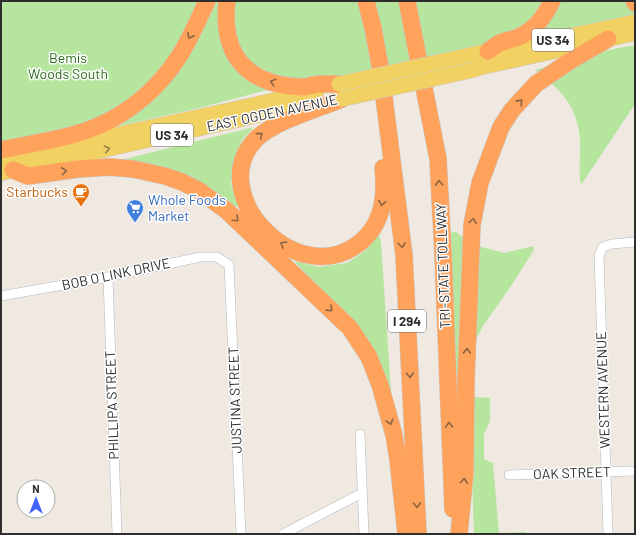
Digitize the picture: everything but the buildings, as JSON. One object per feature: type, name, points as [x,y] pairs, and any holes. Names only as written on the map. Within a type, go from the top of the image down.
[{"type":"highway","points":[[1,150],[82,132],[99,126],[124,113],[150,91],[168,72],[179,57],[207,1]]},
{"type":"highway","points":[[227,1],[226,15],[230,44],[242,65],[254,74],[269,81],[284,85],[304,87],[319,84],[341,91]]},
{"type":"highway","points":[[354,1],[358,15],[373,28]]},
{"type":"highway","name":"I 294","points":[[366,1],[373,28],[386,109],[404,255],[418,534]]},
{"type":"highway","name":"TRI-STATE TOLLWAY","points":[[408,1],[438,159],[454,534]]},
{"type":"highway","points":[[488,51],[499,43],[520,36],[534,28],[547,12],[552,1]]},
{"type":"highway","points":[[460,534],[464,473],[472,225],[480,183],[501,127],[512,110],[536,84],[570,61],[608,39]]},
{"type":"highway","points":[[341,91],[266,130],[254,140],[242,165],[240,181],[244,199],[253,216],[281,244],[305,254],[319,257],[341,254],[358,245],[372,229],[383,205],[384,175],[380,139],[386,109]]},
{"type":"highway","points":[[5,167],[28,176],[78,169],[109,167],[133,169],[165,176],[182,182],[198,190],[226,210],[350,328],[369,357],[380,385],[394,435],[406,534]]},
{"type":"main road","name":"US 34","points":[[488,51],[500,51],[635,22]]},
{"type":"main road","name":"US 34","points":[[608,39],[635,33]]},
{"type":"main road","name":"EAST OGDEN AVENUE","points":[[341,91],[473,70],[482,66],[608,39]]},
{"type":"main road","name":"EAST OGDEN AVENUE","points":[[5,167],[318,102],[341,91],[488,51]]},
{"type":"street","name":"WESTERN AVENUE","points":[[608,534],[600,256],[603,247],[612,244],[635,242]]},
{"type":"street","name":"BOB O LINK DRIVE","points":[[1,296],[108,277],[200,257],[218,257],[229,265]]},
{"type":"street","name":"JUSTINA STREET","points":[[229,265],[241,534]]},
{"type":"street","name":"PHILLIPA STREET","points":[[108,277],[117,534]]},
{"type":"street","points":[[360,434],[364,534]]},
{"type":"street","name":"OAK STREET","points":[[509,475],[635,471]]},
{"type":"street","points":[[283,534],[362,493]]},
{"type":"green space","name":"Bemis Woods South","points":[[1,1],[635,1],[635,14],[317,82],[264,91],[199,108],[118,126],[74,132],[1,150]]},
{"type":"green space","points":[[635,45],[635,104],[581,185],[580,139],[575,117],[566,99],[553,84],[535,70],[613,49]]},
{"type":"green space","points":[[254,127],[242,140],[235,156],[231,184],[238,205],[234,208],[120,161],[129,158]]},
{"type":"green space","points":[[456,232],[473,245],[505,253],[533,246],[534,250],[483,326],[460,369],[452,402],[446,233]]},
{"type":"green space","points":[[379,234],[381,243],[391,391],[383,370],[340,310],[294,261],[319,267],[347,263],[365,251]]},
{"type":"green space","points":[[474,397],[490,398],[490,421],[484,434],[484,459],[493,463],[499,533],[525,532],[529,534],[474,534],[470,413]]},
{"type":"place","name":"Starbucks","points":[[81,207]]},
{"type":"place","name":"Whole Foods Market","points":[[135,223]]}]
